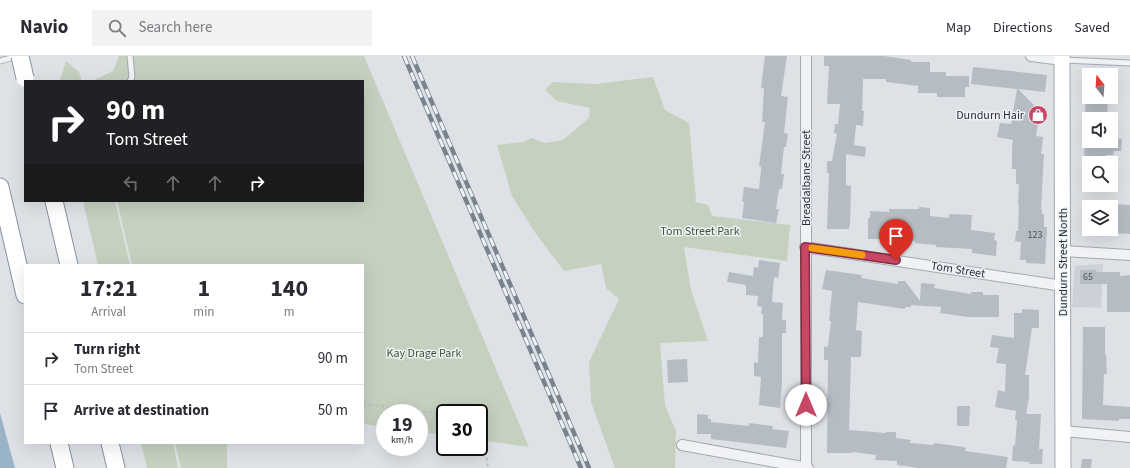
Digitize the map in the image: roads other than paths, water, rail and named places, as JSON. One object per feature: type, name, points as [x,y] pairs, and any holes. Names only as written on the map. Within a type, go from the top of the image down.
[{"type":"highway","points":[[20,56],[26,80]]},
{"type":"highway","points":[[0,187],[24,291]]},
{"type":"highway","points":[[54,202],[69,264]]},
{"type":"highway","points":[[59,444],[65,468]]},
{"type":"highway","points":[[110,444],[116,468]]},
{"type":"main road","name":"Dundurn Street North","points":[[1062,58],[1063,468]]},
{"type":"street","name":"Breadalbane Street","points":[[806,56],[805,247],[807,468]]},
{"type":"street","points":[[1031,56],[1062,58]]},
{"type":"street","name":"Tom Street","points":[[805,247],[1063,286]]},
{"type":"street","points":[[1063,251],[1130,255]]},
{"type":"street","points":[[1063,431],[1130,437]]},
{"type":"street","points":[[682,445],[807,468]]},
{"type":"lane","points":[[0,61],[20,56]]},
{"type":"lane","points":[[130,56],[132,77],[130,80]]},
{"type":"lane","points":[[1062,58],[1130,63]]},
{"type":"water","points":[[0,413],[15,468],[0,468]]},
{"type":"railway","points":[[404,56],[581,468]]},
{"type":"railway","points":[[412,56],[589,468]]},
{"type":"place","name":"Dundurn Hair","points":[[1038,115]]},
{"type":"park label","name":"Tom Street Park","points":[[700,231]]},
{"type":"park label","name":"Kay Drage Park","points":[[424,353]]}]
